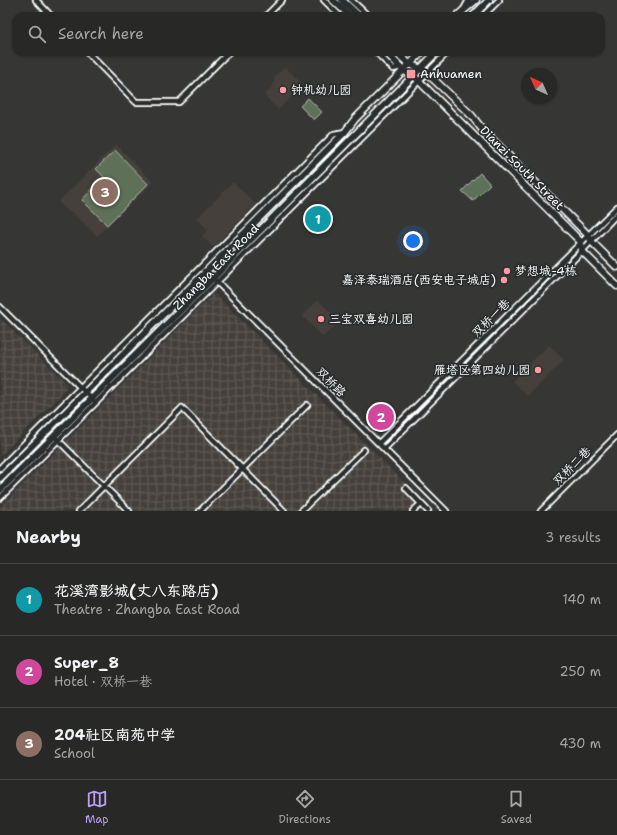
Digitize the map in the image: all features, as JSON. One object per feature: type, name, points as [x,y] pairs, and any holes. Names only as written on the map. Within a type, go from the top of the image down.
[{"type":"main road","points":[[334,0],[346,12]]},
{"type":"main road","points":[[342,0],[355,12]]},
{"type":"main road","points":[[463,10],[476,0]]},
{"type":"main road","points":[[477,12],[489,0]]},
{"type":"main road","name":"Dianzi South Street","points":[[390,56],[403,69],[414,76],[581,242]]},
{"type":"main road","points":[[400,56],[407,62]]},
{"type":"main road","name":"Zhangba East Road","points":[[0,478],[86,392],[203,270],[311,162],[345,132],[403,69],[407,62],[416,56]]},
{"type":"main road","name":"Zhangba East Road","points":[[0,490],[56,438],[214,280],[433,56]]},
{"type":"main road","name":"Dianzi South Street","points":[[407,62],[427,73],[472,116],[482,129],[617,267]]},
{"type":"main road","points":[[581,242],[582,251],[617,286]]},
{"type":"street","points":[[36,0],[47,12]]},
{"type":"street","points":[[270,12],[282,0]]},
{"type":"street","points":[[324,0],[336,12]]},
{"type":"street","points":[[352,0],[364,12]]},
{"type":"street","points":[[463,10],[469,0]]},
{"type":"street","points":[[487,12],[499,0]]},
{"type":"street","points":[[91,56],[136,102],[179,102],[225,56]]},
{"type":"street","points":[[380,56],[393,69],[403,69]]},
{"type":"street","points":[[405,56],[407,62]]},
{"type":"street","name":"Zhangba East Road","points":[[214,280],[444,56]]},
{"type":"street","name":"双桥一巷","points":[[384,449],[582,251],[590,238],[617,207]]},
{"type":"street","name":"双桥一巷","points":[[379,443],[581,242],[590,238],[617,214]]},
{"type":"street","name":"Zhangba East Road","points":[[0,468],[80,388],[203,270]]},
{"type":"street","name":"双桥路","points":[[203,270],[446,511]]},
{"type":"street","points":[[0,307],[80,388],[94,400]]},
{"type":"street","points":[[200,511],[307,405]]},
{"type":"street","points":[[80,511],[182,408],[284,511]]},
{"type":"street","name":"双桥二巷","points":[[542,511],[617,436]]},
{"type":"street","points":[[56,438],[129,511]]},
{"type":"street","name":"Zhangba East Road","points":[[0,498],[56,438]]},
{"type":"street","points":[[301,511],[364,450]]},
{"type":"street","points":[[406,488],[428,511]]},
{"type":"street","points":[[414,511],[421,504]]},
{"type":"shaded area","name":"钟机幼儿园","points":[[285,67],[301,82],[301,87],[278,110],[265,96],[265,94],[273,86],[275,76]]},
{"type":"shaded area","points":[[116,144],[153,182],[97,236],[71,211],[70,213],[58,202]]},
{"type":"shaded area","points":[[233,182],[256,204],[213,247],[202,236],[208,230],[197,218]]},
{"type":"shaded area","points":[[214,293],[433,511],[0,511],[0,507]]},
{"type":"shaded area","name":"三宝双喜幼儿园","points":[[318,300],[340,321],[323,337],[302,316]]},
{"type":"shaded area","points":[[0,318],[66,383],[66,390],[0,456]]},
{"type":"shaded area","name":"雁塔区第四幼儿园","points":[[549,345],[564,360],[528,396],[512,381]]},
{"type":"green space","points":[[308,98],[322,112],[314,120],[300,106]]},
{"type":"green space","points":[[115,150],[148,184],[107,225],[82,200],[104,177],[96,169]]},
{"type":"green space","points":[[480,173],[490,184],[473,201],[462,191]]},
{"type":"place","name":"Anhuamen","points":[[411,74]]},
{"type":"place","name":"钟机幼儿园","points":[[283,90]]},
{"type":"place","name":"204社区南苑中学","points":[[105,192]]},
{"type":"place","name":"花溪湾影城(丈八东路店)","points":[[318,219]]},
{"type":"place","name":"梦想城-4栋","points":[[507,271]]},
{"type":"place","name":"嘉泽泰瑞酒店(西安电子城店)","points":[[504,280]]},
{"type":"place","name":"三宝双喜幼儿园","points":[[321,319]]},
{"type":"place","name":"雁塔区第四幼儿园","points":[[538,370]]},
{"type":"place","name":"Super_8","points":[[381,417]]}]
